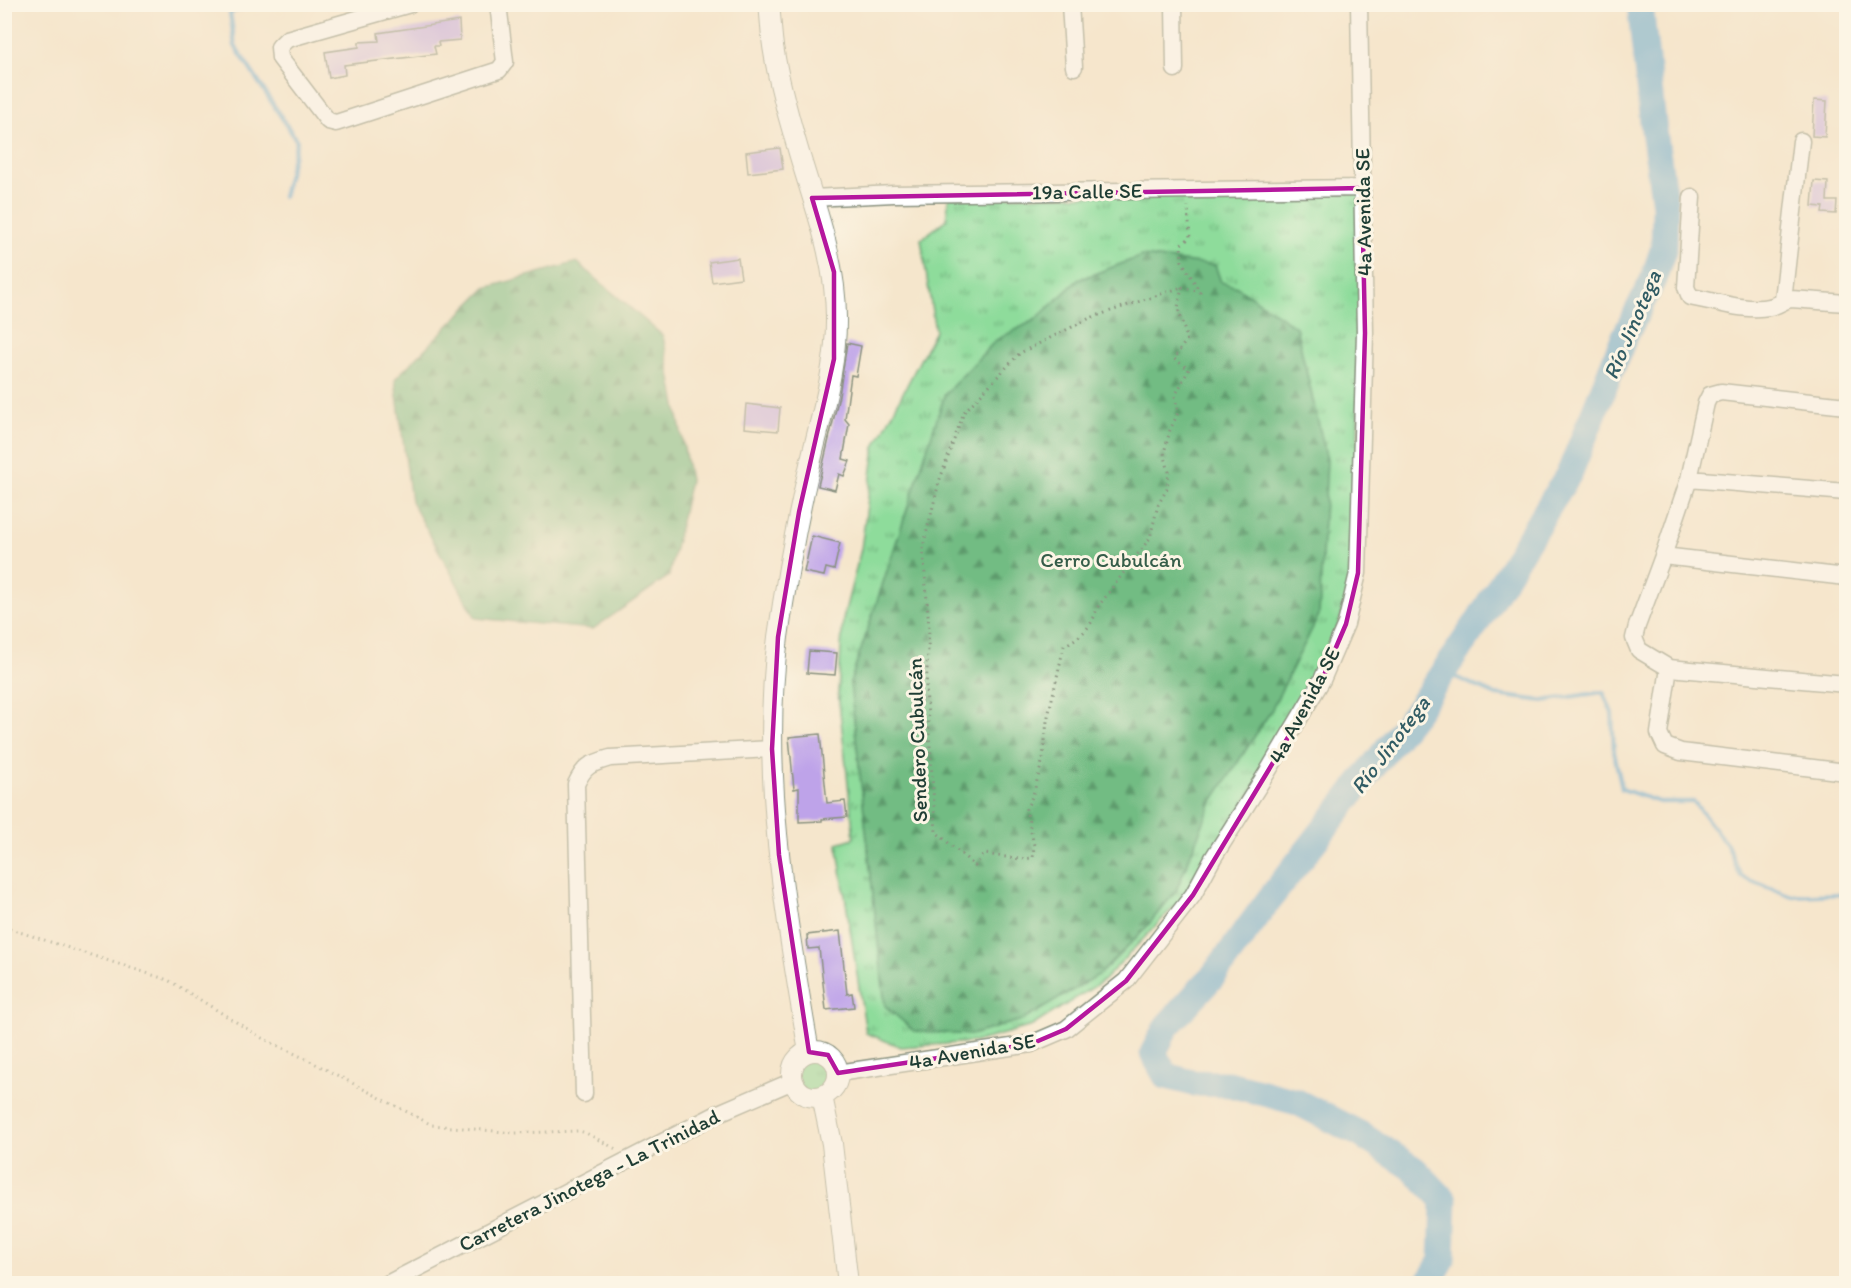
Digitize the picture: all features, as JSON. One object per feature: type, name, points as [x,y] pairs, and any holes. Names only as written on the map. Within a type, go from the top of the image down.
[{"type":"main road","points":[[769,4],[774,52],[784,98],[834,272],[836,318],[834,359],[799,512],[778,637],[772,707],[778,855],[808,1052]]},
{"type":"main road","points":[[808,1052],[822,1052],[828,1055],[833,1060],[838,1073],[833,1087],[822,1096],[804,1094],[793,1081],[793,1066],[802,1055],[808,1052]]},
{"type":"main road","points":[[822,1096],[832,1144],[848,1284]]},
{"type":"street","points":[[410,4],[287,39],[279,47],[280,58],[328,121],[336,123],[499,70],[505,62],[498,4]]},
{"type":"street","points":[[1070,4],[1074,67]]},
{"type":"street","points":[[1174,4],[1175,69]]},
{"type":"street","name":"4a Avenida SE","points":[[838,1073],[1031,1044],[1066,1029],[1126,981],[1193,895],[1213,858],[1322,680],[1346,624],[1358,573],[1365,333],[1359,4]]},
{"type":"street","points":[[1783,300],[1801,141]]},
{"type":"street","name":"19a Calle SE","points":[[812,198],[917,194],[1362,188]]},
{"type":"street","points":[[1692,197],[1686,287],[1690,297],[1749,308],[1769,308],[1783,300],[1791,299],[1846,303]]},
{"type":"street","points":[[1846,406],[1721,392],[1710,395],[1689,479],[1636,626],[1634,638],[1639,650],[1669,668],[1846,684]]},
{"type":"street","points":[[1689,479],[1846,492]]},
{"type":"street","points":[[1663,556],[1846,577]]},
{"type":"street","points":[[1669,668],[1659,733],[1665,746],[1681,752],[1846,772]]},
{"type":"street","points":[[584,1094],[576,784],[583,770],[596,762],[610,758],[772,749]]},
{"type":"street","name":"Carretera Jinotega - La Trinidad","points":[[387,1284],[721,1112],[793,1081]]},
{"type":"path","name":"Sendero Cubulcán","points":[[1182,287],[1178,308],[1187,339],[1174,359],[1189,369],[1175,396],[1178,413],[1170,430],[1164,453],[1169,472],[1167,489],[1158,505],[1150,538],[1097,608],[1094,620],[1085,633],[1064,646],[1047,721],[1043,759],[1033,795],[1026,809],[1034,845],[1033,858],[1020,859],[984,854],[975,866],[936,832],[926,690],[929,628],[923,547],[939,482],[964,412],[1020,353],[1090,318],[1182,287],[1200,292],[1182,261],[1181,244],[1190,238],[1188,201]]},
{"type":"path","points":[[4,927],[168,980],[262,1038],[432,1125],[514,1133],[579,1131],[633,1159]]},
{"type":"highlighted area","points":[[1362,188],[1365,333],[1358,573],[1346,624],[1322,680],[1193,895],[1126,981],[1066,1029],[1031,1044],[838,1073],[828,1055],[809,1052],[779,855],[772,749],[778,637],[799,512],[834,359],[834,272],[812,198]]},
{"type":"green space","name":"Cerro Cubulcán","points":[[1361,193],[1356,572],[1320,679],[1190,892],[1103,981],[1032,1026],[975,1042],[901,1047],[866,1033],[837,843],[854,838],[838,693],[843,619],[861,549],[875,447],[935,331],[921,239],[946,220],[949,197]]},
{"type":"green space","name":"Cerro Cubulcán","points":[[1142,256],[1215,265],[1221,282],[1237,287],[1296,327],[1327,460],[1319,615],[1271,711],[1211,804],[1176,891],[1144,930],[1100,974],[1025,1019],[971,1035],[914,1031],[885,1006],[850,683],[945,394],[996,340],[1035,320],[1078,280]]},
{"type":"green space","points":[[577,262],[663,336],[690,480],[669,576],[593,629],[476,618],[411,501],[395,379],[486,288]]},
{"type":"green space","points":[[815,1054],[829,1060],[835,1074],[829,1088],[815,1094],[801,1088],[795,1074],[801,1060]]},
{"type":"building","points":[[459,21],[460,40],[438,42],[439,46],[434,46],[436,54],[344,65],[345,75],[329,78],[325,52],[359,47],[359,42],[379,41],[378,33]]},
{"type":"building","points":[[1814,100],[1827,101],[1825,137],[1812,136]]},
{"type":"building","points":[[780,148],[783,169],[748,173],[746,152]]},
{"type":"building","points":[[1814,181],[1828,182],[1827,201],[1837,201],[1836,214],[1822,213],[1823,207],[1812,206]]},
{"type":"building","points":[[738,258],[741,278],[712,282],[709,262]]},
{"type":"building","points":[[847,343],[861,346],[856,376],[851,375],[845,419],[849,424],[843,459],[850,461],[844,476],[839,474],[835,490],[818,486],[839,396]]},
{"type":"building","points":[[746,404],[780,408],[778,431],[744,428]]},
{"type":"building","points":[[812,536],[840,543],[834,570],[826,568],[824,576],[804,572]]},
{"type":"building","points":[[809,651],[837,653],[835,675],[807,673]]},
{"type":"building","points":[[820,734],[827,803],[845,801],[847,817],[799,822],[799,788],[794,789],[789,737]]},
{"type":"building","points":[[840,931],[847,994],[852,993],[854,1007],[826,1010],[819,948],[808,949],[807,935]]},
{"type":"waterway","points":[[252,4],[230,13],[235,46],[297,141],[283,197]]},
{"type":"waterway","name":"Río Jinotega","points":[[1428,1284],[1442,1260],[1444,1200],[1414,1169],[1360,1134],[1297,1102],[1229,1084],[1193,1083],[1166,1076],[1153,1053],[1167,1026],[1213,976],[1271,897],[1418,709],[1478,621],[1570,472],[1623,340],[1653,280],[1664,247],[1665,206],[1640,4]]},
{"type":"waterway","points":[[1444,672],[1496,695],[1543,701],[1603,692],[1612,713],[1614,752],[1622,789],[1659,802],[1694,802],[1727,845],[1741,877],[1792,896],[1840,894],[1846,896]]}]
